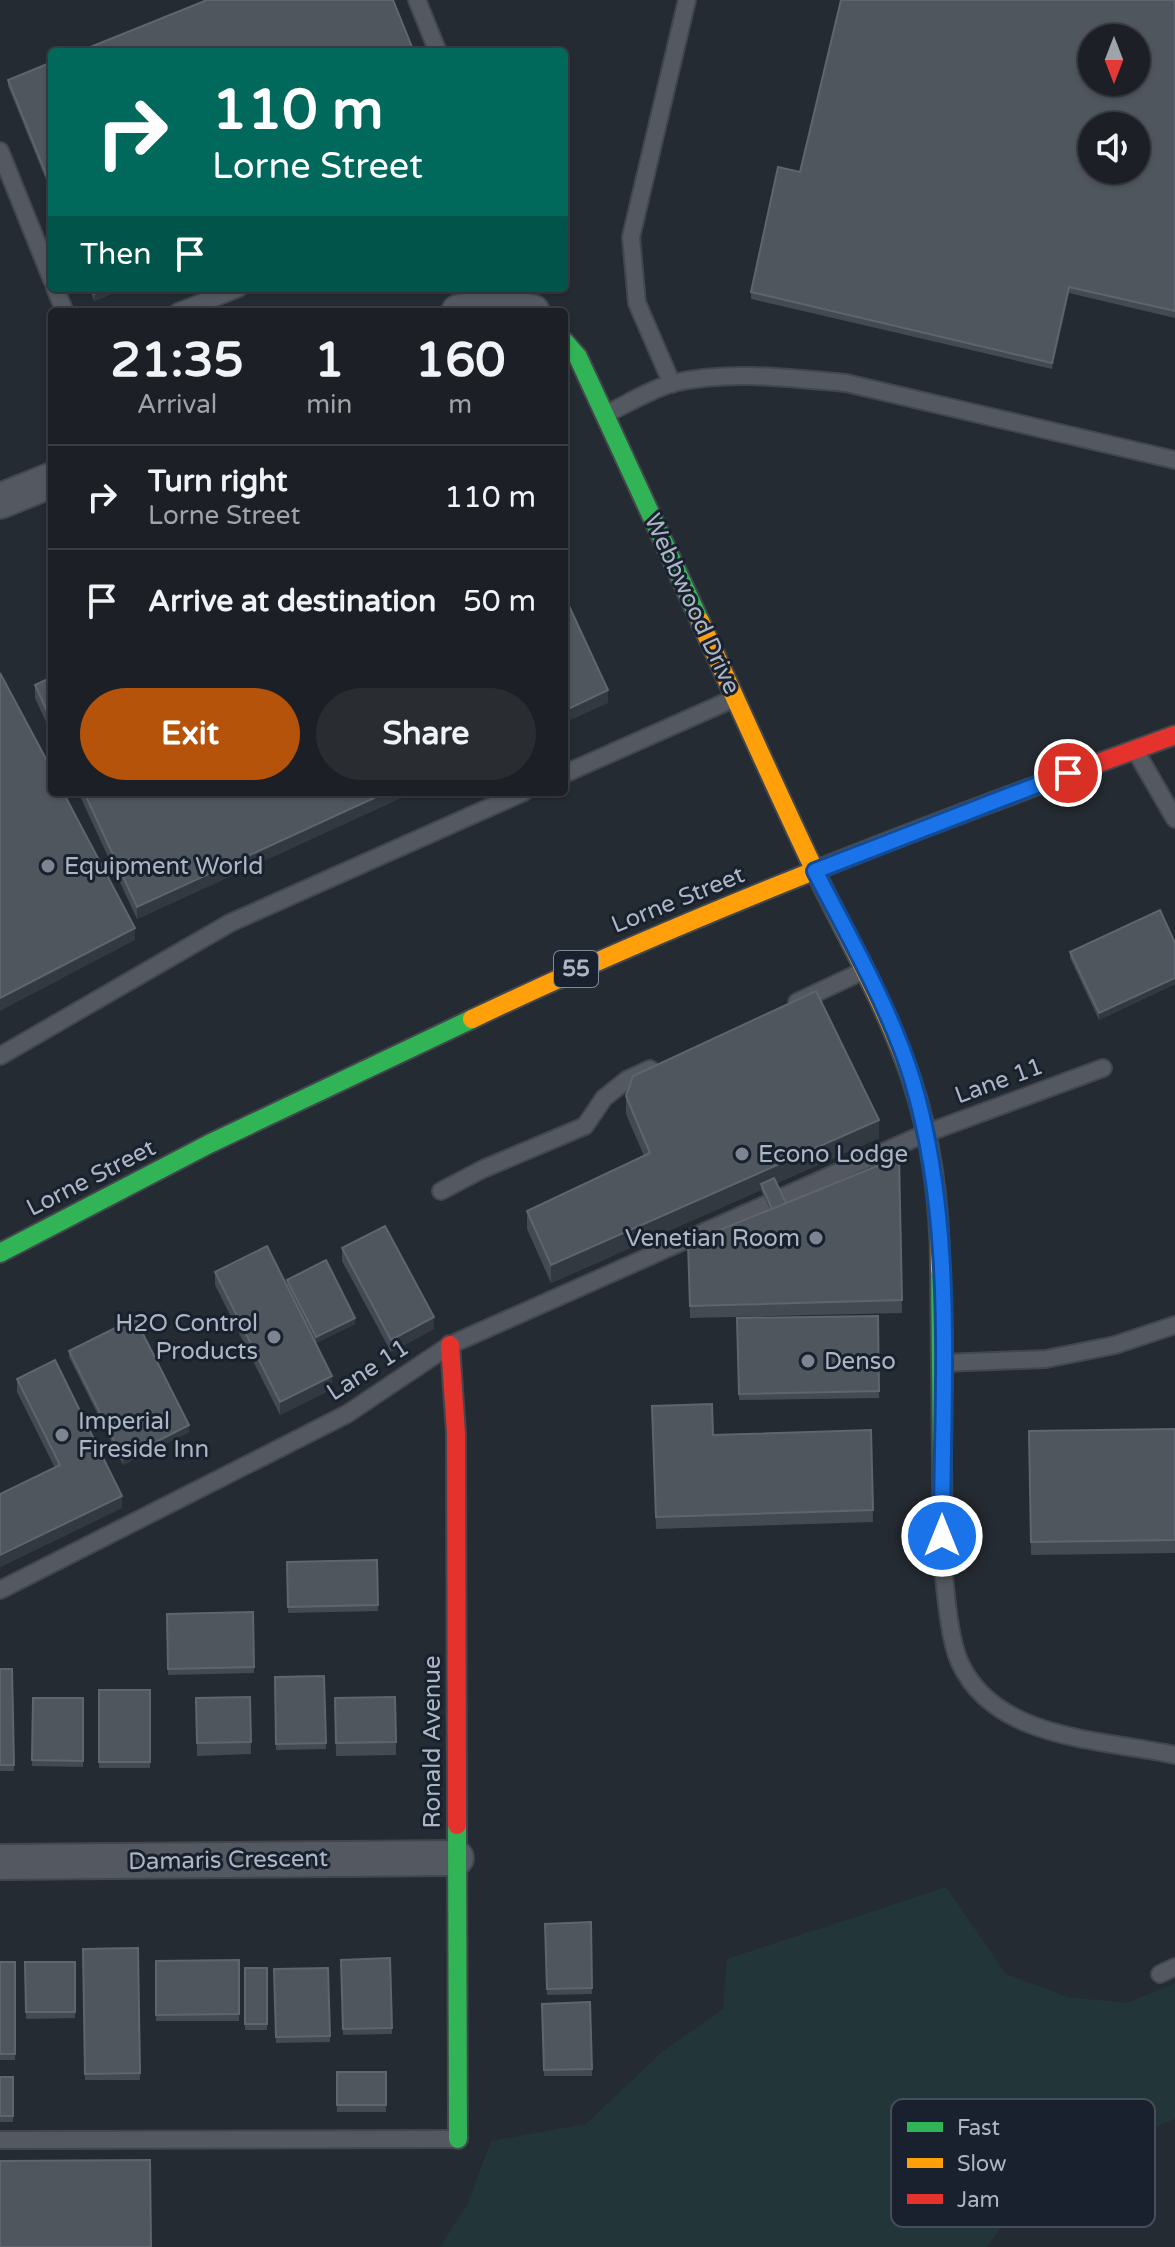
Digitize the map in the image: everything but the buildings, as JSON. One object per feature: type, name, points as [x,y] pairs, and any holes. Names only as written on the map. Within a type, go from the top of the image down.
[{"type":"street","points":[[479,308],[509,302]]},
{"type":"street","name":"Webbwood Drive","points":[[568,346],[578,357],[815,871],[865,970],[911,1078],[924,1134],[940,1232],[943,1565]]},
{"type":"street","points":[[0,501],[48,482]]},
{"type":"street","name":"Lorne Street","points":[[0,1253],[209,1144],[602,957],[815,871],[1175,735]]},
{"type":"street","name":"Ronald Avenue","points":[[450,1345],[456,1433],[458,2139]]},
{"type":"street","name":"Damaris Crescent","points":[[0,1862],[456,1858]]},
{"type":"lane","points":[[417,0],[436,48]]},
{"type":"lane","points":[[672,384],[637,303],[631,237],[687,0]]},
{"type":"lane","points":[[0,151],[48,270]]},
{"type":"lane","points":[[188,308],[229,292]]},
{"type":"lane","points":[[604,415],[672,384],[733,377],[846,383],[1175,460]]},
{"type":"lane","points":[[568,772],[735,698]]},
{"type":"lane","points":[[1135,748],[1175,819]]},
{"type":"lane","points":[[0,1056],[230,923],[515,796]]},
{"type":"lane","points":[[783,1008],[865,970]]},
{"type":"lane","points":[[441,1191],[483,1169],[585,1126],[604,1098],[628,1079],[670,1060]]},
{"type":"lane","name":"Lane 11","points":[[0,1590],[347,1414],[450,1345],[924,1134],[1103,1068]]},
{"type":"lane","points":[[942,1363],[1046,1359],[1115,1345],[1175,1325]]},
{"type":"lane","points":[[943,1565],[959,1661],[979,1693],[998,1710],[1049,1731],[1175,1755]]},
{"type":"lane","points":[[0,2140],[458,2139]]},
{"type":"green space","points":[[946,1887],[1006,1974],[1068,1997],[1127,2003],[1175,1983],[1175,2119],[1155,2127],[1155,2099],[891,2099],[891,2227],[1001,2227],[987,2247],[440,2247],[468,2203],[491,2141],[586,2124],[662,2052],[723,2009],[727,1959]]},
{"type":"traffic: fast","points":[[568,346],[578,357],[700,621]]},
{"type":"traffic: fast","points":[[0,1253],[209,1144],[472,1019]]},
{"type":"traffic: fast","points":[[940,1269],[943,1565]]},
{"type":"traffic: fast","points":[[457,1825],[458,2139]]},
{"type":"traffic: slow","points":[[700,621],[901,1051],[918,1101],[929,1148],[936,1197],[940,1269]]},
{"type":"traffic: slow","points":[[472,1019],[754,895],[1041,784]]},
{"type":"traffic: jam","points":[[1041,784],[1175,735]]},
{"type":"traffic: jam","points":[[450,1345],[456,1433],[457,1825]]},
{"type":"place","name":"Equipment World","points":[[48,866]]},
{"type":"place","name":"Econo Lodge","points":[[742,1154]]},
{"type":"place","name":"Venetian Room","points":[[816,1238]]},
{"type":"place","name":"H2O Control Products","points":[[274,1337]]},
{"type":"place","name":"Denso","points":[[808,1361]]},
{"type":"place","name":"Imperial Fireside Inn","points":[[62,1435]]},
{"type":"route","points":[[942,1536],[940,1232],[929,1151],[911,1078],[860,957],[815,871],[1068,773]]}]
